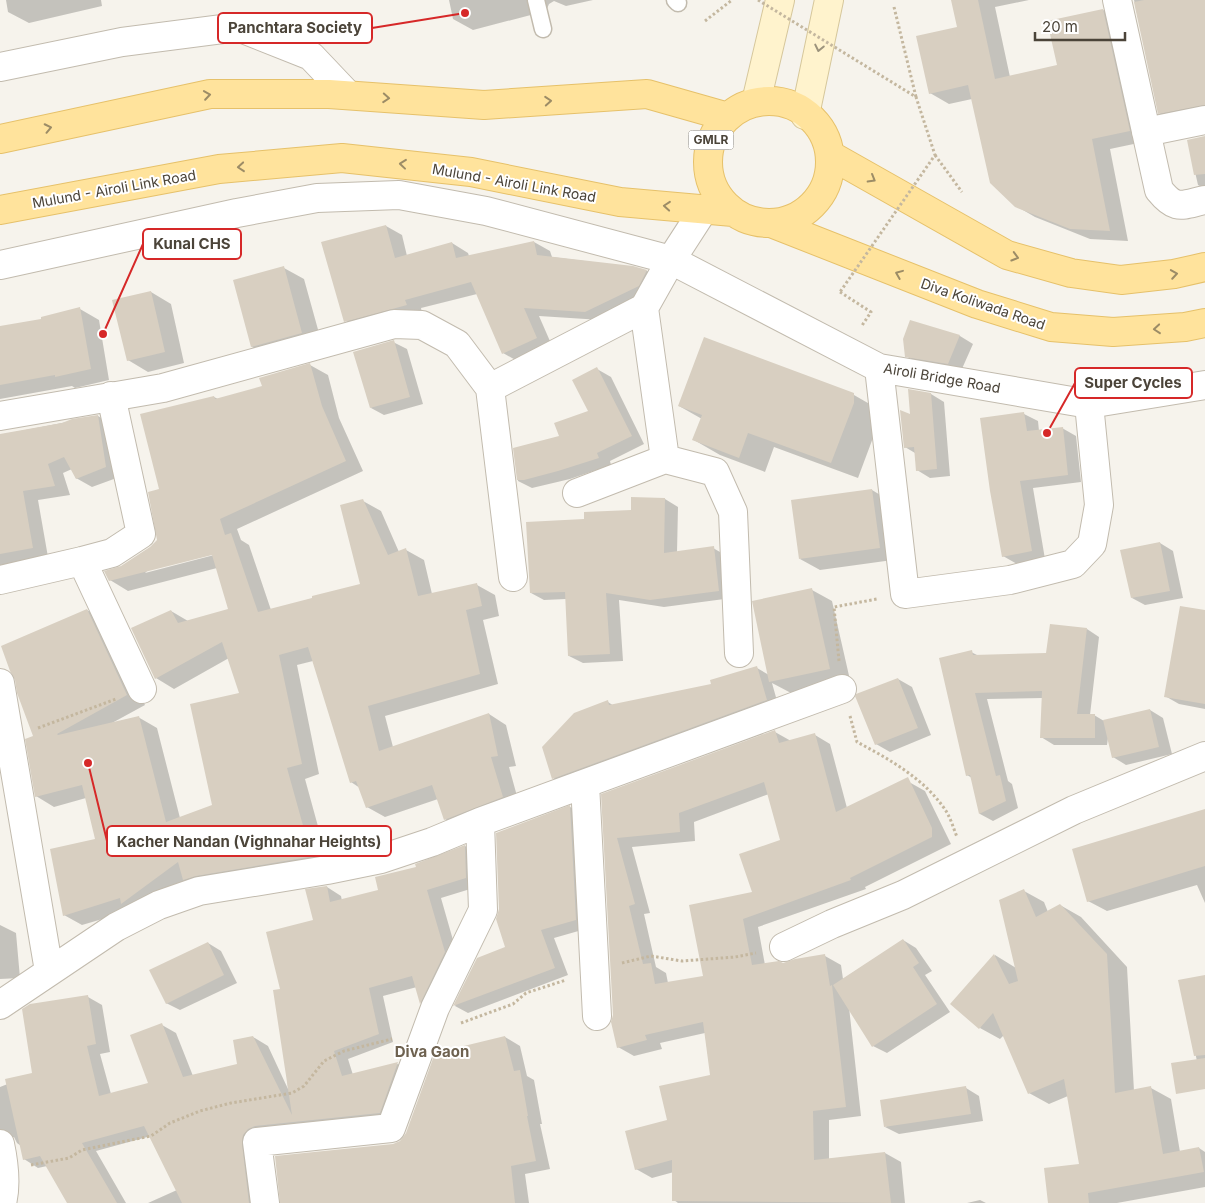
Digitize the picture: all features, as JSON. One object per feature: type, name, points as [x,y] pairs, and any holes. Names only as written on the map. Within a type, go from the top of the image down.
[{"type":"main road","points":[[756,102],[780,0]]},
{"type":"main road","points":[[806,115],[829,0]]},
{"type":"main road","points":[[0,138],[210,94],[348,95],[484,105],[647,94],[728,117]]},
{"type":"main road","name":"GMLR","points":[[776,101],[796,107],[818,126],[830,155],[829,175],[822,194],[809,209],[791,220],[771,224],[751,221],[733,212],[718,198],[710,180],[707,160],[711,140],[721,123],[748,104],[756,102],[776,101]]},
{"type":"main road","points":[[830,155],[1007,255],[1071,273],[1121,280],[1174,274],[1205,267]]},
{"type":"main road","name":"Mulund - Airoli Link Road","points":[[0,210],[219,170],[342,158],[471,172],[620,202],[733,212]]},
{"type":"main road","name":"Diva Koliwada Road","points":[[771,224],[991,309],[1051,327],[1113,332],[1185,327],[1205,323]]},
{"type":"street","points":[[1118,0],[1159,190],[1168,201],[1178,206],[1205,200]]},
{"type":"street","points":[[0,67],[122,42],[238,27],[312,56],[348,95]]},
{"type":"street","points":[[1146,132],[1205,120]]},
{"type":"street","name":"Airoli Bridge Road","points":[[0,265],[237,212],[308,200],[399,195],[486,211],[671,260],[879,368],[1089,404],[1205,385]]},
{"type":"street","points":[[490,388],[644,308],[671,260],[704,209]]},
{"type":"street","points":[[644,308],[665,459]]},
{"type":"street","points":[[0,416],[163,388],[394,324],[422,325],[458,344],[490,388],[513,577]]},
{"type":"street","points":[[879,368],[905,594],[1010,580],[1073,564],[1092,544],[1100,505],[1089,404]]},
{"type":"street","points":[[0,580],[82,562],[112,553],[141,534],[111,396]]},
{"type":"street","points":[[577,492],[665,459],[715,472],[733,512],[739,653]]},
{"type":"street","points":[[82,562],[142,689]]},
{"type":"street","points":[[0,682],[50,971]]},
{"type":"street","points":[[0,1005],[116,928],[160,905],[199,891],[382,859],[842,689]]},
{"type":"street","points":[[784,947],[832,924],[903,895],[1074,810],[1205,756]]},
{"type":"street","points":[[585,784],[597,1016]]},
{"type":"street","points":[[265,1203],[257,1142],[391,1128],[435,1008],[483,910],[480,822]]},
{"type":"street","points":[[0,1144],[4,1163],[4,1195],[2,1203]]},
{"type":"lane","points":[[536,0],[543,29]]},
{"type":"path","points":[[705,21],[732,0]]},
{"type":"path","points":[[758,0],[916,97]]},
{"type":"path","points":[[894,7],[916,97],[935,155],[962,192]]},
{"type":"path","points":[[844,350],[871,312],[840,292],[935,155]]},
{"type":"path","points":[[905,594],[834,607],[842,689],[857,742],[892,760],[930,791],[945,809],[968,863]]},
{"type":"path","points":[[10,738],[142,689]]},
{"type":"building","points":[[951,0],[978,0],[995,79],[1057,65],[1047,21],[1103,9],[1130,131],[1092,139],[1110,231],[1070,229],[1015,207],[990,183],[968,85],[929,94],[916,36],[957,27]]},
{"type":"building","points":[[1144,0],[1205,0],[1205,105],[1158,114],[1134,2]]},
{"type":"building","points":[[1205,136],[1205,174],[1194,175],[1187,140]]},
{"type":"building","points":[[386,225],[395,258],[452,242],[456,258],[534,241],[537,255],[633,266],[647,270],[639,286],[585,312],[524,308],[537,338],[502,354],[471,282],[405,300],[407,305],[344,322],[321,242]]},
{"type":"building","points":[[284,266],[302,333],[251,347],[233,280]]},
{"type":"building","points":[[151,291],[165,352],[127,361],[112,300]]},
{"type":"building","points":[[80,307],[91,369],[55,377],[55,375],[0,385],[0,326],[41,319],[41,317]]},
{"type":"building","points":[[910,320],[960,335],[948,364],[905,357],[903,339]]},
{"type":"building","points":[[704,337],[854,393],[854,403],[831,463],[748,433],[739,458],[692,440],[702,415],[678,406]]},
{"type":"building","points":[[394,340],[410,397],[370,408],[353,352]]},
{"type":"building","points":[[310,363],[322,406],[346,461],[220,519],[225,535],[231,533],[258,612],[360,584],[340,505],[363,499],[388,555],[406,548],[418,596],[477,583],[482,606],[466,610],[480,674],[368,706],[379,751],[489,713],[498,756],[491,757],[503,797],[444,820],[432,785],[366,808],[356,781],[350,783],[308,647],[279,655],[302,764],[287,768],[304,829],[315,826],[321,855],[196,876],[183,880],[178,862],[121,904],[120,898],[63,916],[50,849],[95,839],[82,785],[35,797],[25,739],[33,736],[17,693],[15,680],[1,646],[87,609],[127,695],[57,734],[139,716],[166,822],[212,805],[190,704],[239,693],[222,642],[155,679],[131,628],[171,610],[178,623],[228,609],[212,555],[109,581],[104,571],[121,566],[150,547],[157,540],[148,492],[159,489],[140,414],[214,396],[215,399],[262,386],[259,378]]},
{"type":"building","points":[[597,367],[632,436],[597,453],[599,458],[558,471],[524,480],[517,480],[513,448],[559,436],[554,423],[588,411],[572,380]]},
{"type":"building","points":[[908,389],[931,393],[937,469],[916,471],[914,447],[904,448],[900,410],[910,414]]},
{"type":"building","points":[[1024,412],[1027,431],[1063,427],[1068,475],[1020,481],[1032,551],[1002,557],[990,491],[980,418]]},
{"type":"building","points":[[98,415],[106,467],[76,479],[64,457],[48,464],[55,486],[23,491],[33,548],[0,554],[0,434]]},
{"type":"building","points":[[872,489],[880,548],[799,559],[791,500]]},
{"type":"building","points":[[631,497],[665,498],[664,553],[714,546],[719,591],[650,600],[606,593],[610,654],[568,656],[565,592],[530,593],[526,522],[584,519],[584,512],[631,510]]},
{"type":"building","points":[[1160,542],[1170,591],[1131,598],[1120,550]]},
{"type":"building","points":[[812,588],[830,669],[769,682],[752,601]]},
{"type":"building","points":[[1180,606],[1205,610],[1205,704],[1164,697]]},
{"type":"building","points":[[1050,624],[1087,628],[1077,714],[1095,714],[1095,738],[1040,738],[1042,691],[975,693],[996,776],[1000,775],[1006,801],[979,814],[970,775],[966,776],[939,658],[972,650],[973,655],[1046,653]]},
{"type":"building","points":[[757,666],[767,700],[552,779],[542,747],[574,713],[608,700],[609,705],[711,684],[710,680]]},
{"type":"building","points":[[898,678],[918,728],[875,745],[855,696]]},
{"type":"building","points":[[1150,709],[1159,747],[1112,758],[1103,720]]},
{"type":"building","points":[[775,730],[779,743],[815,733],[836,812],[908,777],[932,828],[932,837],[850,878],[851,880],[743,919],[752,965],[779,961],[783,963],[825,954],[830,986],[832,985],[846,1107],[813,1111],[814,1160],[885,1152],[891,1203],[672,1201],[672,1160],[635,1170],[625,1131],[667,1120],[659,1086],[710,1075],[703,1022],[645,1035],[647,1040],[617,1048],[611,1022],[613,1015],[601,794]],"holes":[[[764,782],[780,840],[739,854],[752,892],[689,905],[703,976],[655,984],[651,963],[643,964],[629,906],[635,904],[617,838],[680,832],[679,813]]]},
{"type":"building","points":[[570,805],[576,920],[541,930],[555,968],[453,1006],[477,958],[505,947],[496,919],[499,909],[496,833]]},
{"type":"building","points":[[1205,809],[1205,866],[1087,902],[1072,849]]},
{"type":"building","points":[[465,845],[466,878],[427,890],[445,952],[420,1004],[412,976],[369,988],[379,1034],[334,1051],[342,1076],[398,1062],[380,1113],[255,1126],[248,1129],[243,1135],[242,1144],[249,1203],[182,1203],[144,1126],[82,1143],[117,1203],[67,1203],[40,1156],[23,1160],[5,1079],[32,1073],[22,1009],[30,1004],[88,995],[96,1044],[87,1046],[99,1096],[148,1083],[130,1035],[162,1023],[183,1077],[237,1064],[233,1040],[253,1036],[292,1115],[273,990],[280,989],[266,932],[313,920],[305,889],[327,886],[330,902],[378,890],[375,877],[416,867],[415,864]]},
{"type":"building","points":[[1024,889],[1036,917],[1060,904],[1107,954],[1115,1093],[1151,1086],[1163,1154],[1199,1147],[1204,1172],[1088,1193],[1089,1203],[1048,1203],[1044,1168],[1079,1164],[1064,1079],[1028,1094],[993,1013],[979,1029],[950,1004],[994,954],[1009,984],[1018,981],[999,900]]},
{"type":"building","points":[[903,939],[919,963],[913,967],[937,1004],[872,1047],[833,985]]},
{"type":"building","points":[[208,942],[224,975],[166,1004],[149,970]]},
{"type":"building","points":[[1205,975],[1205,1055],[1194,1056],[1178,980]]},
{"type":"building","points":[[505,1036],[514,1071],[520,1070],[536,1161],[511,1166],[515,1203],[280,1203],[275,1156],[393,1144],[400,1141],[406,1133],[435,1053]]},
{"type":"building","points":[[1205,1058],[1205,1089],[1176,1094],[1171,1063]]},
{"type":"building","points":[[966,1086],[971,1114],[884,1127],[880,1100]]},
{"type":"place","name":"Panchtara Society","points":[[465,13]]},
{"type":"place","name":"Kunal CHS","points":[[103,334]]},
{"type":"place","name":"Super Cycles","points":[[1047,433]]},
{"type":"place","name":"Kacher Nandan (Vighnahar Heights)","points":[[88,763]]},
{"type":"district","name":"Diva Gaon","points":[[432,1052]]}]
